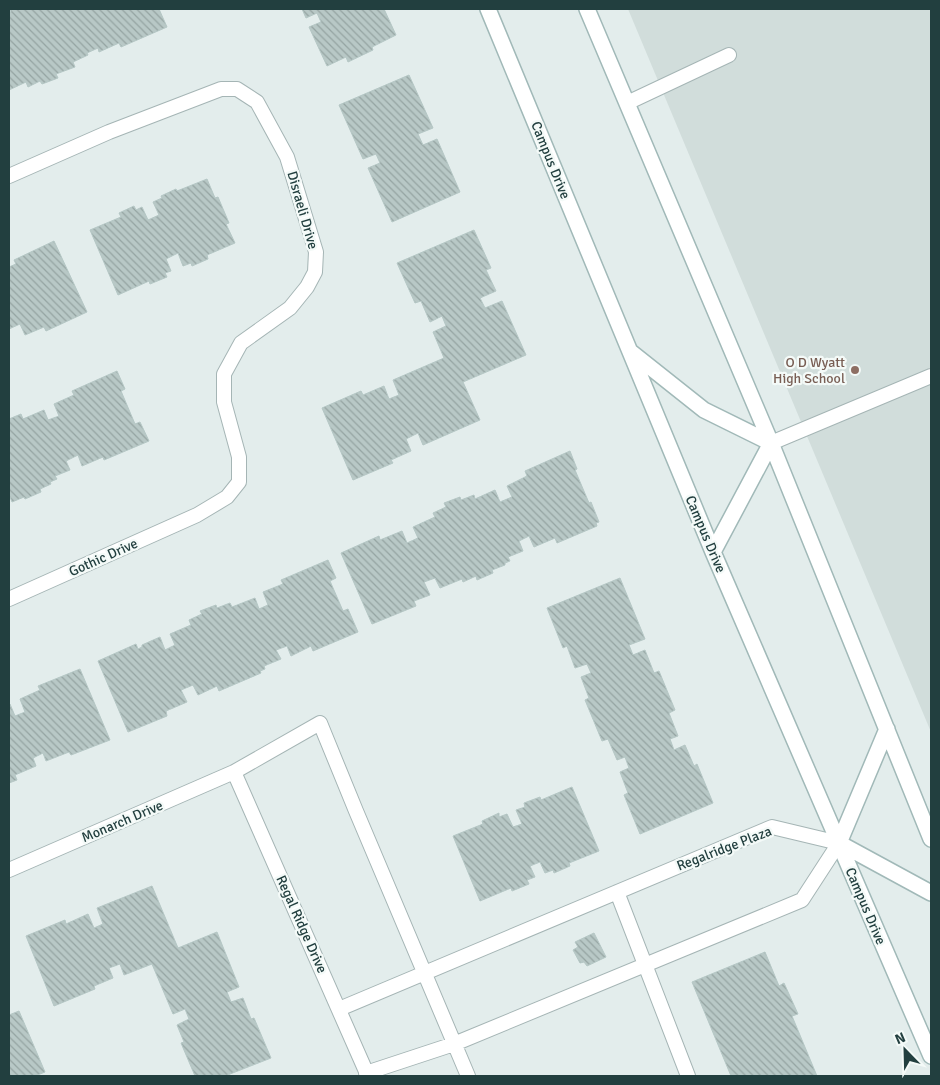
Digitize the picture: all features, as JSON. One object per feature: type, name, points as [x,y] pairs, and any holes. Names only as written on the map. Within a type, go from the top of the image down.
[{"type":"main road","name":"Campus Drive","points":[[488,9],[713,552],[931,1056]]},
{"type":"main road","points":[[587,9],[771,443],[931,838]]},
{"type":"main road","points":[[630,351],[704,410],[771,443]]},
{"type":"main road","points":[[713,552],[771,443]]},
{"type":"main road","points":[[887,729],[839,843],[931,894]]},
{"type":"lane","points":[[627,102],[728,55]]},
{"type":"lane","name":"Disraeli Drive","points":[[9,176],[109,132],[221,89],[237,89],[257,102],[287,156],[316,252],[315,272],[307,287],[290,308],[242,343],[224,374],[224,402],[239,457],[239,482],[227,497],[197,515]]},
{"type":"lane","points":[[771,443],[931,376]]},
{"type":"lane","name":"Gothic Drive","points":[[9,599],[197,515]]},
{"type":"lane","name":"Monarch Drive","points":[[9,870],[234,772],[320,723],[424,973]]},
{"type":"lane","name":"Regal Ridge Drive","points":[[234,772],[367,1075]]},
{"type":"lane","name":"Regalridge Plaza","points":[[339,1009],[772,827],[839,843]]},
{"type":"lane","points":[[367,1075],[454,1044],[802,900],[839,843]]},
{"type":"lane","points":[[617,892],[688,1076]]},
{"type":"lane","points":[[424,973],[468,1076]]},
{"type":"shaded area","name":"O D Wyatt High School","points":[[628,9],[931,9],[931,732]]},
{"type":"building","points":[[10,9],[159,9],[167,27],[121,47],[119,43],[99,52],[98,48],[87,53],[88,55],[73,62],[75,67],[56,74],[58,78],[42,84],[40,81],[28,87],[26,82],[9,90]]},
{"type":"building","points":[[302,9],[384,9],[396,35],[372,47],[373,50],[348,62],[346,57],[327,66],[309,27],[321,22],[317,13],[306,18]]},
{"type":"building","points":[[409,75],[433,128],[418,134],[423,145],[437,139],[460,192],[392,222],[368,168],[380,163],[376,154],[363,159],[339,105]]},
{"type":"building","points":[[207,179],[215,198],[218,197],[229,223],[226,224],[235,243],[207,255],[208,259],[192,266],[191,263],[183,266],[178,253],[166,259],[171,271],[165,273],[167,277],[150,284],[149,281],[118,295],[90,230],[121,217],[119,213],[134,206],[136,210],[142,207],[148,220],[159,215],[153,202],[162,198],[161,196]]},
{"type":"building","points":[[474,230],[491,268],[486,270],[496,291],[480,298],[485,308],[502,301],[526,355],[463,382],[480,420],[423,445],[418,433],[406,439],[411,451],[391,460],[393,463],[353,480],[322,408],[361,391],[363,395],[384,386],[389,399],[399,395],[393,380],[444,358],[433,332],[446,326],[442,316],[430,322],[421,301],[415,303],[397,263]]},
{"type":"building","points":[[54,241],[87,312],[46,331],[44,327],[25,335],[20,324],[9,329],[9,267],[16,264],[14,260]]},
{"type":"building","points":[[117,371],[125,389],[121,391],[135,424],[140,422],[149,441],[104,460],[103,457],[82,466],[78,455],[66,461],[70,470],[55,476],[57,479],[40,489],[41,492],[12,502],[9,497],[9,419],[21,414],[23,419],[44,410],[48,420],[59,416],[54,404],[74,395],[72,391]]},
{"type":"building","points":[[570,451],[577,469],[575,470],[599,522],[596,523],[597,526],[557,543],[555,538],[534,547],[529,536],[519,541],[523,551],[508,557],[510,561],[492,570],[493,573],[477,580],[476,576],[463,582],[462,579],[440,588],[435,578],[424,582],[430,595],[414,601],[416,606],[372,624],[341,553],[379,536],[380,540],[402,531],[407,543],[418,538],[413,527],[435,517],[433,513],[446,507],[444,503],[460,497],[461,500],[474,495],[475,499],[495,490],[500,502],[512,497],[507,486],[527,476],[525,471]]},
{"type":"building","points":[[328,560],[336,578],[330,581],[343,611],[348,609],[358,632],[313,651],[311,646],[291,656],[287,646],[276,650],[281,659],[264,666],[265,669],[260,671],[261,673],[219,691],[217,686],[198,695],[193,685],[181,690],[187,702],[166,711],[167,716],[128,732],[98,661],[136,644],[138,649],[142,645],[160,637],[165,650],[175,645],[170,634],[191,625],[189,620],[202,614],[200,611],[216,605],[217,608],[230,603],[232,607],[255,598],[259,609],[268,605],[263,592],[283,584],[281,580]]},
{"type":"building","points":[[620,578],[645,639],[629,645],[633,655],[645,650],[654,673],[659,671],[675,710],[669,713],[678,736],[670,739],[674,750],[685,745],[694,766],[697,764],[713,803],[640,834],[624,795],[628,793],[620,772],[629,768],[625,757],[617,760],[608,739],[602,741],[585,700],[589,698],[581,677],[591,673],[587,664],[575,668],[567,646],[563,648],[547,608]]},
{"type":"building","points":[[80,669],[110,740],[71,755],[69,752],[46,761],[43,753],[33,758],[36,766],[15,775],[17,780],[9,783],[9,705],[15,716],[25,712],[20,699],[40,690],[38,686]]},
{"type":"building","points":[[572,787],[599,851],[569,863],[570,866],[554,873],[553,870],[545,873],[540,862],[530,866],[535,877],[527,880],[529,884],[512,891],[511,888],[480,901],[453,836],[483,824],[482,821],[499,813],[499,817],[507,814],[513,827],[522,824],[516,810],[525,807],[524,803],[540,797],[541,800]]},
{"type":"building","points":[[152,886],[178,948],[217,932],[239,987],[227,992],[231,1002],[243,998],[251,1019],[254,1018],[271,1058],[225,1076],[195,1076],[181,1043],[184,1042],[177,1025],[189,1019],[185,1009],[173,1014],[152,964],[124,975],[120,964],[109,968],[113,978],[94,986],[95,989],[54,1006],[26,936],[65,920],[66,924],[88,914],[94,928],[103,924],[97,908]]},
{"type":"building","points":[[594,933],[606,957],[587,966],[584,962],[580,963],[573,950],[578,947],[575,942]]},
{"type":"building","points":[[765,952],[779,986],[784,983],[798,1014],[792,1016],[817,1076],[731,1076],[692,982]]},
{"type":"building","points":[[19,1011],[45,1072],[35,1076],[9,1076],[9,1015]]},
{"type":"place","name":"O D Wyatt High School","points":[[855,370]]}]
